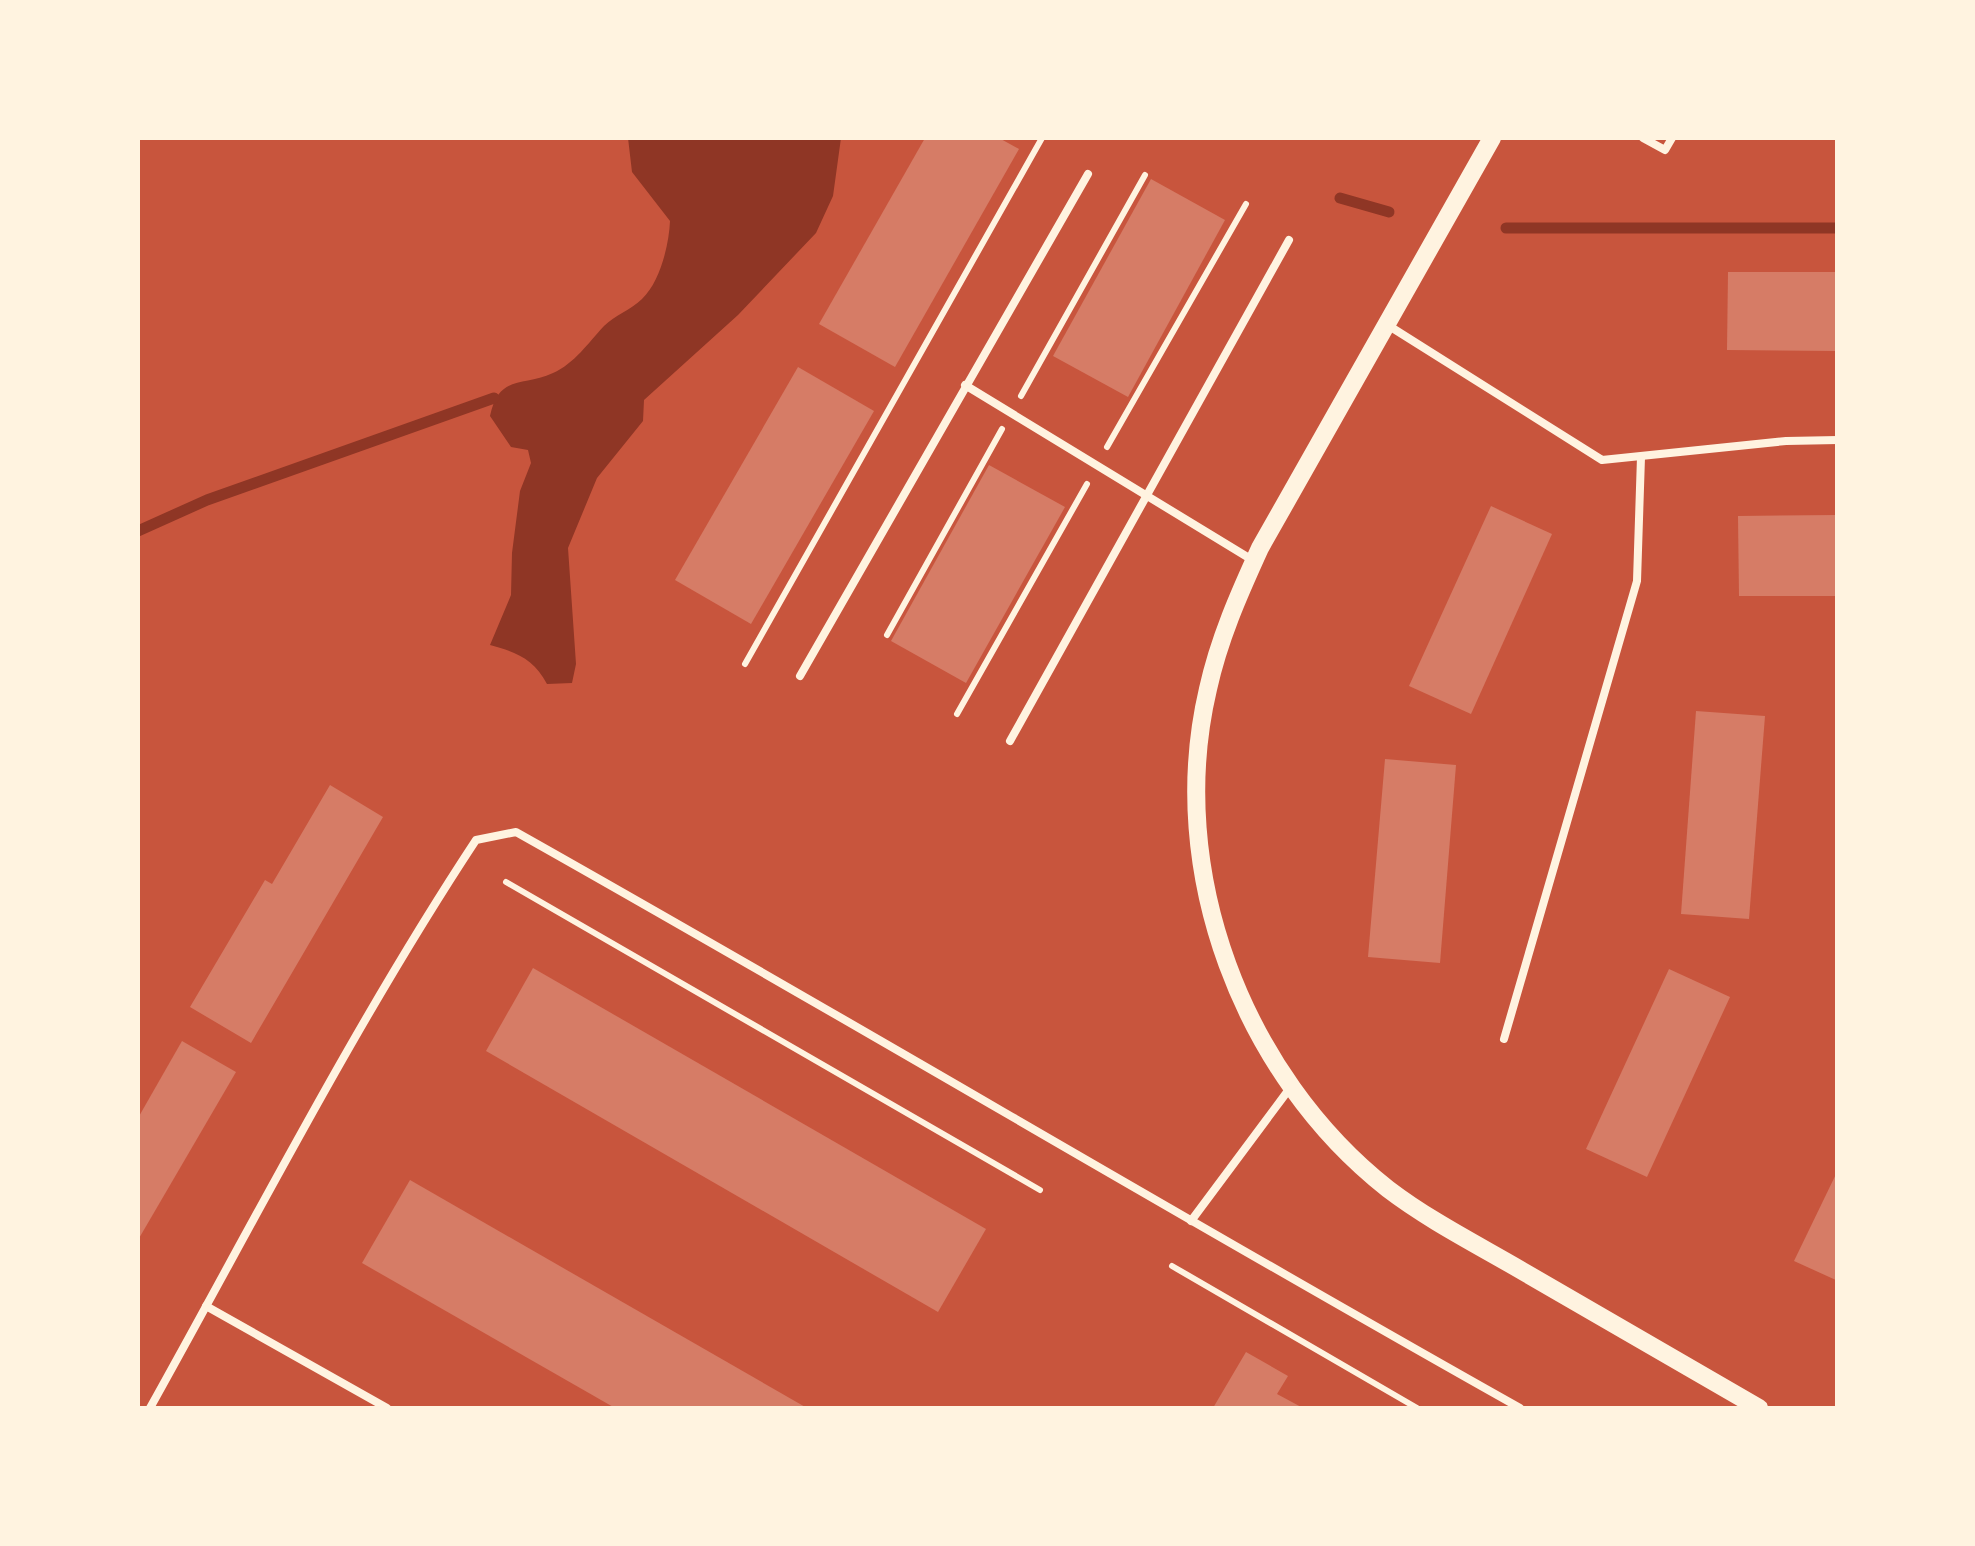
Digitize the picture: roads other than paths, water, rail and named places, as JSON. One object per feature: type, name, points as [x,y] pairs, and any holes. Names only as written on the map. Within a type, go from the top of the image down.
[{"type":"street","points":[[1492,138],[1254,561],[1229,616],[1207,692],[1199,750],[1200,841],[1214,924],[1248,1017],[1309,1110],[1358,1163],[1421,1212],[1759,1408]]},
{"type":"lane","points":[[1643,138],[1665,150],[1672,138]]},
{"type":"lane","points":[[800,676],[1088,174]]},
{"type":"lane","points":[[1010,741],[1289,240]]},
{"type":"lane","points":[[1386,324],[1602,460],[1786,441],[1838,440]]},
{"type":"lane","points":[[965,385],[1254,561]]},
{"type":"lane","points":[[1504,1039],[1637,581],[1641,457]]},
{"type":"lane","points":[[150,1408],[334,1074],[456,870],[476,840],[516,832],[1520,1408]]},
{"type":"lane","points":[[1191,1221],[1292,1086]]},
{"type":"lane","points":[[206,1306],[387,1408]]},
{"type":"waterway","points":[[1340,198],[1389,212]]},
{"type":"waterway","points":[[1506,228],[1838,228]]},
{"type":"waterway","points":[[138,531],[207,500],[494,398]]}]
